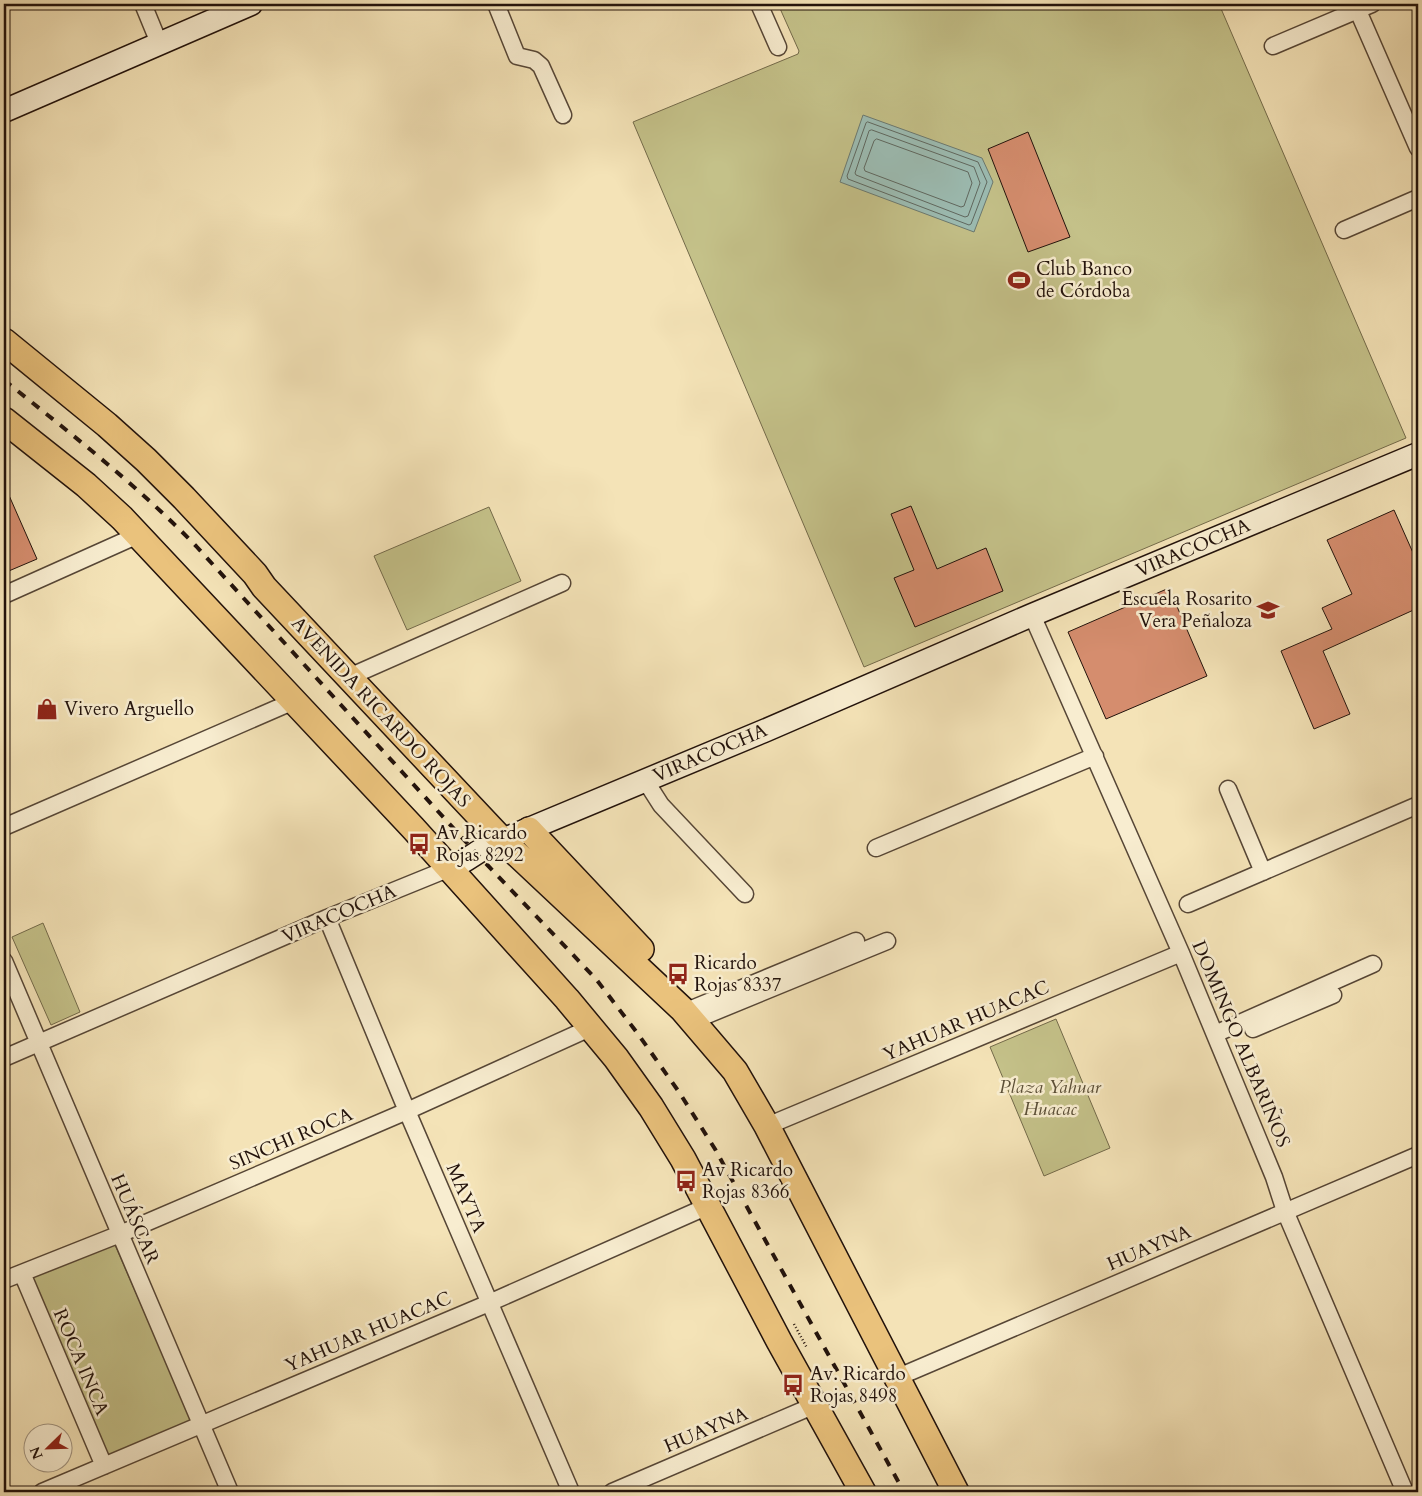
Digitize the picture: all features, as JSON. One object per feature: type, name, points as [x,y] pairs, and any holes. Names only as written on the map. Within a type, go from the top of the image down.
[{"type":"main road","points":[[4,111],[251,4]]},
{"type":"main road","name":"AVENIDA RICARDO ROJAS","points":[[4,341],[107,425],[146,460],[184,498],[502,840],[668,994],[735,1072],[767,1126],[956,1492]]},
{"type":"main road","points":[[4,420],[101,498],[138,535],[450,868],[592,1028],[651,1107],[683,1159],[779,1341],[863,1492]]},
{"type":"main road","name":"VIRACOCHA","points":[[450,868],[465,862],[476,853],[502,840],[1032,615],[1418,454]]},
{"type":"main road","points":[[529,830],[698,1012],[716,1038],[735,1072]]},
{"type":"street","points":[[143,4],[159,43]]},
{"type":"street","points":[[496,4],[517,56],[534,60],[541,66],[563,115]]},
{"type":"street","points":[[759,4],[778,48]]},
{"type":"street","points":[[1273,46],[1361,6],[1418,148]]},
{"type":"street","points":[[1344,230],[1418,198]]},
{"type":"street","points":[[4,595],[138,535]]},
{"type":"street","points":[[349,677],[562,583]]},
{"type":"street","name":"DOMINGO ALBARIÑOS","points":[[1032,615],[1181,952],[1274,1177],[1285,1211],[1405,1492]]},
{"type":"street","points":[[4,827],[294,701]]},
{"type":"street","points":[[876,848],[1095,756]]},
{"type":"street","points":[[645,780],[661,805],[745,894]]},
{"type":"street","points":[[1228,789],[1263,872]]},
{"type":"street","points":[[1188,904],[1418,805]]},
{"type":"street","name":"VIRACOCHA","points":[[4,1058],[327,918],[450,868]]},
{"type":"street","name":"MAYTA","points":[[327,918],[407,1111],[571,1492]]},
{"type":"street","points":[[698,1012],[856,941]]},
{"type":"street","points":[[698,1012],[887,941]]},
{"type":"street","name":"YAHUAR HUACAC","points":[[767,1126],[1181,952]]},
{"type":"street","name":"HUÁSCAR","points":[[4,961],[230,1492]]},
{"type":"street","points":[[1217,1039],[1373,964]]},
{"type":"street","points":[[1217,1039],[1333,995]]},
{"type":"street","name":"SINCHI ROCA","points":[[4,1280],[120,1234],[407,1111],[592,1028]]},
{"type":"street","name":"HUAYNA","points":[[896,1378],[1418,1155]]},
{"type":"street","name":"YAHUAR HUACAC","points":[[42,1492],[489,1303],[708,1206]]},
{"type":"street","name":"ROCA INCA","points":[[22,1273],[104,1466]]},
{"type":"street","name":"HUAYNA","points":[[612,1492],[815,1405]]},
{"type":"path","points":[[795,1326],[801,1337]]},
{"type":"green space","name":"Club Banco de Córdoba","points":[[778,4],[1219,4],[1406,438],[864,667],[633,122],[798,54],[799,51]]},
{"type":"green space","points":[[489,507],[521,581],[407,630],[374,556]]},
{"type":"green space","points":[[43,923],[80,1012],[51,1025],[12,937]]},
{"type":"green space","name":"Plaza Yahuar Huacac","points":[[1056,1019],[1110,1148],[1044,1176],[990,1047]]},
{"type":"green space","points":[[112,1238],[194,1427],[108,1464],[24,1279]]},
{"type":"water","points":[[863,115],[982,158],[993,182],[974,232],[840,182]]},
{"type":"building","points":[[1028,132],[1070,237],[1028,252],[988,149]]},
{"type":"building","points":[[4,484],[37,559],[4,573]]},
{"type":"building","points":[[911,506],[937,569],[986,548],[1003,591],[915,627],[894,578],[914,570],[891,514]]},
{"type":"building","points":[[1394,510],[1418,564],[1418,608],[1323,651],[1350,714],[1314,729],[1281,651],[1332,629],[1322,608],[1352,594],[1327,540]]},
{"type":"building","points":[[1169,588],[1207,676],[1106,719],[1068,632]]},
{"type":"railway","points":[[4,380],[127,481],[196,546],[476,853],[596,979],[679,1092],[715,1149],[904,1492]]},
{"type":"place","name":"Club Banco de Córdoba","points":[[1019,280]]},
{"type":"place","name":"Escuela Rosarito Vera Peñaloza","points":[[1268,610]]},
{"type":"place","name":"Vivero Arguello","points":[[47,709]]},
{"type":"place","name":"Av Ricardo Rojas 8292","points":[[419,844]]},
{"type":"place","name":"Ricardo Rojas 8337","points":[[678,974]]},
{"type":"place","name":"Av Ricardo Rojas 8366","points":[[686,1181]]},
{"type":"place","name":"Av. Ricardo Rojas 8498","points":[[793,1385]]}]
